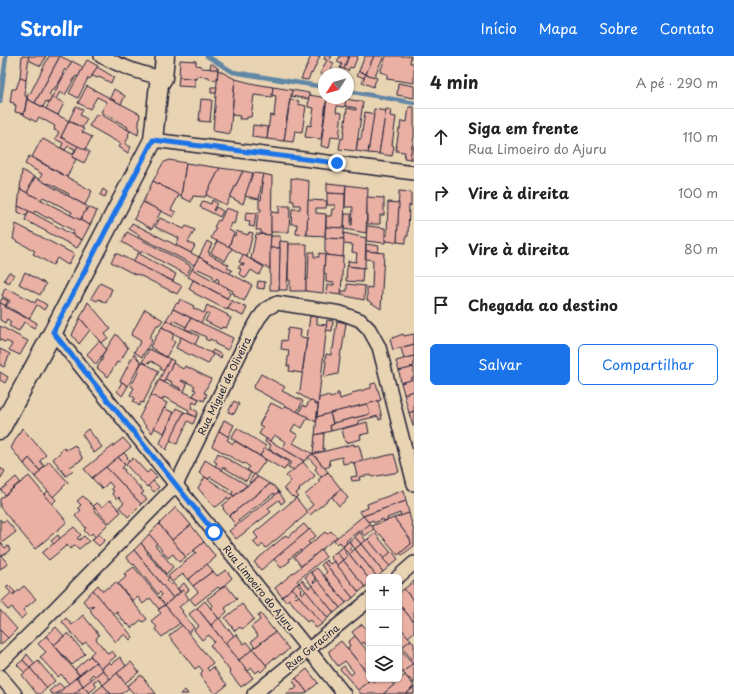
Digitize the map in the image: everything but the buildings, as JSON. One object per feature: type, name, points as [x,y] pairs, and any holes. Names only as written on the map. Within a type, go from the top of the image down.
[{"type":"street","points":[[101,56],[116,64],[159,80]]},
{"type":"street","points":[[156,56],[159,80]]},
{"type":"street","points":[[0,430],[153,140],[159,80],[165,56]]},
{"type":"street","points":[[153,140],[414,172]]},
{"type":"street","name":"Rua Miguel de Oliveira","points":[[0,663],[46,619],[176,485],[248,337],[266,309],[277,303],[341,313],[360,320],[370,328],[379,347],[414,484]]},
{"type":"street","name":"Rua Limoeiro do Ajuru","points":[[53,332],[344,694]]},
{"type":"street","points":[[401,574],[414,563]]},
{"type":"street","name":"Rua Geracina","points":[[254,694],[366,602]]},
{"type":"street","points":[[0,676],[15,694]]},
{"type":"waterway","points":[[0,102],[6,56]]},
{"type":"waterway","points":[[207,56],[233,72],[318,86]]},
{"type":"waterway","points":[[354,92],[414,103]]},
{"type":"route","points":[[214,532],[53,332],[153,140],[337,163]]}]
